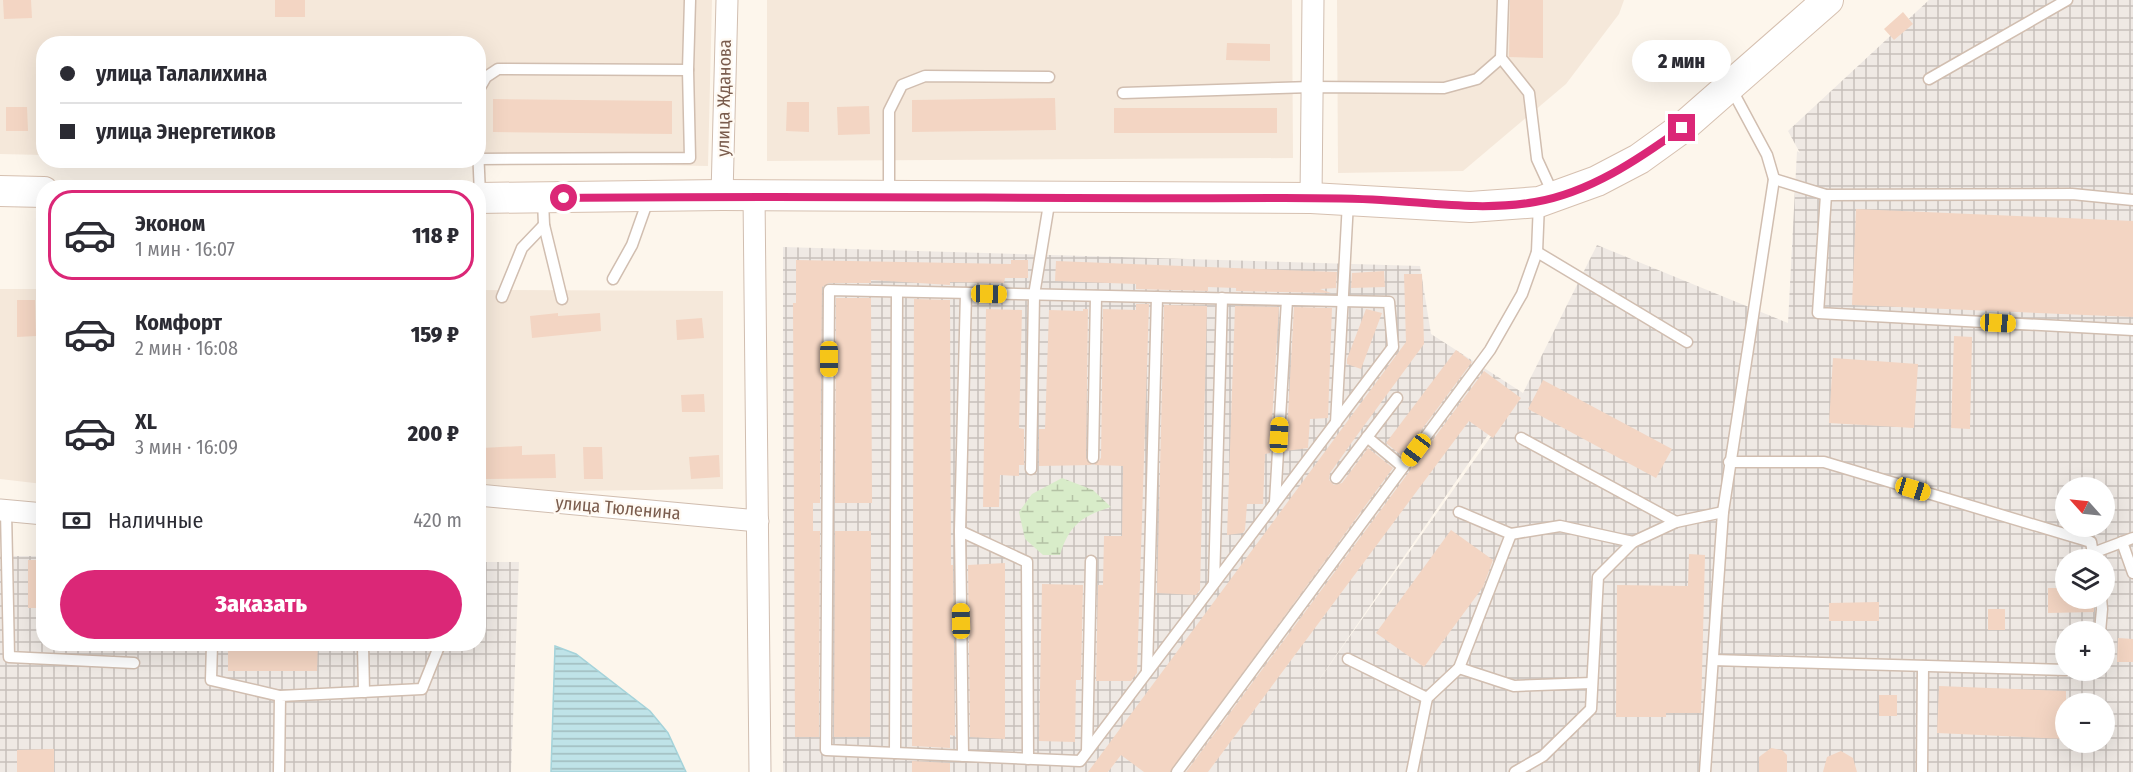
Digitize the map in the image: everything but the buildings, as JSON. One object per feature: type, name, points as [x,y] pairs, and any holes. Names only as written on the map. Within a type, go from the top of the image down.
[{"type":"street","name":"улица Жданова","points":[[722,195],[727,0]]},
{"type":"street","points":[[1311,198],[1313,0]]},
{"type":"street","points":[[486,200],[543,212],[649,197],[722,195],[1311,198],[1470,207],[1547,200],[1597,181],[1639,159],[1682,128],[1828,0]]},
{"type":"street","points":[[0,191],[36,192]]},
{"type":"street","points":[[754,195],[760,772]]},
{"type":"street","name":"улица Тюленина","points":[[486,496],[758,521]]},
{"type":"street","points":[[3,510],[36,513]]},
{"type":"lane","points":[[486,159],[690,158],[688,70],[690,0]]},
{"type":"lane","points":[[1177,772],[1490,350],[1522,294],[1537,252],[1547,200],[1537,159],[1529,93],[1501,58],[1503,0]]},
{"type":"lane","points":[[1929,79],[2067,0]]},
{"type":"lane","points":[[1123,93],[1312,87],[1444,88],[1477,79],[1501,58]]},
{"type":"lane","points":[[486,77],[498,69],[688,70]]},
{"type":"lane","points":[[889,195],[889,111],[902,85],[925,76],[1049,77]]},
{"type":"lane","points":[[1705,772],[1723,512],[1774,179],[1767,155],[1730,86]]},
{"type":"lane","points":[[1774,179],[1826,195],[2072,194],[2133,200]]},
{"type":"lane","points":[[1826,195],[1818,313],[2133,330]]},
{"type":"lane","points":[[613,279],[632,245],[649,197]]},
{"type":"lane","points":[[1031,469],[1034,295],[1050,198]]},
{"type":"lane","points":[[1335,423],[1348,199]]},
{"type":"lane","points":[[502,297],[522,248],[543,212]]},
{"type":"lane","points":[[543,212],[562,299]]},
{"type":"lane","points":[[1537,252],[1687,342]]},
{"type":"lane","points":[[829,290],[1034,295],[1389,302],[1393,346],[1080,761],[826,750],[829,290]]},
{"type":"lane","points":[[895,753],[897,292]]},
{"type":"lane","points":[[963,756],[960,531],[966,293]]},
{"type":"lane","points":[[1093,458],[1096,296]]},
{"type":"lane","points":[[1147,672],[1156,297]]},
{"type":"lane","points":[[1214,584],[1222,298]]},
{"type":"lane","points":[[1275,502],[1287,300]]},
{"type":"lane","points":[[1336,478],[1396,398]]},
{"type":"lane","points":[[1367,437],[1403,467]]},
{"type":"lane","points":[[1521,438],[1676,522]]},
{"type":"lane","points":[[1730,462],[1824,462],[2091,542],[2092,549]]},
{"type":"lane","points":[[3,510],[9,657],[134,663]]},
{"type":"lane","points":[[1459,512],[1511,534],[1560,526],[1632,542]]},
{"type":"lane","points":[[1515,772],[1543,756],[1591,709],[1598,577],[1632,542],[1676,522],[1723,512]]},
{"type":"lane","points":[[960,531],[1027,562],[1028,759]]},
{"type":"lane","points":[[1412,772],[1427,698],[1459,668],[1511,534]]},
{"type":"lane","points":[[2108,549],[2133,538]]},
{"type":"lane","points":[[2122,542],[2133,573]]},
{"type":"lane","points":[[1087,752],[1090,561]]},
{"type":"lane","points":[[212,651],[211,680],[280,696],[422,689],[437,651]]},
{"type":"lane","points":[[363,651],[364,692]]},
{"type":"lane","points":[[1348,659],[1427,698]]},
{"type":"lane","points":[[1713,660],[2055,670]]},
{"type":"lane","points":[[1922,772],[1923,666]]},
{"type":"lane","points":[[1459,668],[1514,686],[1592,682]]},
{"type":"lane","points":[[279,772],[280,696]]},
{"type":"shaded area","points":[[0,0],[712,0],[708,166],[486,162],[486,36],[36,36],[36,155],[0,154]]},
{"type":"shaded area","points":[[767,0],[1292,0],[1293,158],[767,161]]},
{"type":"shaded area","points":[[1337,0],[1624,0],[1619,14],[1566,84],[1463,171],[1338,173]]},
{"type":"shaded area","points":[[1929,0],[2133,0],[2133,772],[783,772],[783,247],[1420,266],[1431,334],[1523,393],[1597,245],[1788,323],[1797,151],[1800,153],[1788,131]],"holes":[[[1501,416],[1504,418],[1312,690]]]},
{"type":"shaded area","points":[[0,289],[36,289],[36,483],[0,479]]},
{"type":"shaded area","points":[[486,290],[723,291],[723,489],[486,492]]},
{"type":"shaded area","points":[[0,556],[36,556],[36,651],[486,651],[486,562],[519,562],[511,772],[0,772]]},
{"type":"green space","points":[[1062,478],[1093,490],[1111,507],[1092,514],[1078,523],[1068,536],[1060,555],[1043,555],[1025,539],[1019,512],[1032,494]]},
{"type":"water","points":[[555,646],[576,654],[650,711],[668,733],[686,772],[551,772]]},
{"type":"route","points":[[564,198],[722,195],[1311,198],[1470,207],[1509,206],[1539,202],[1597,181],[1639,159],[1682,128]]}]
